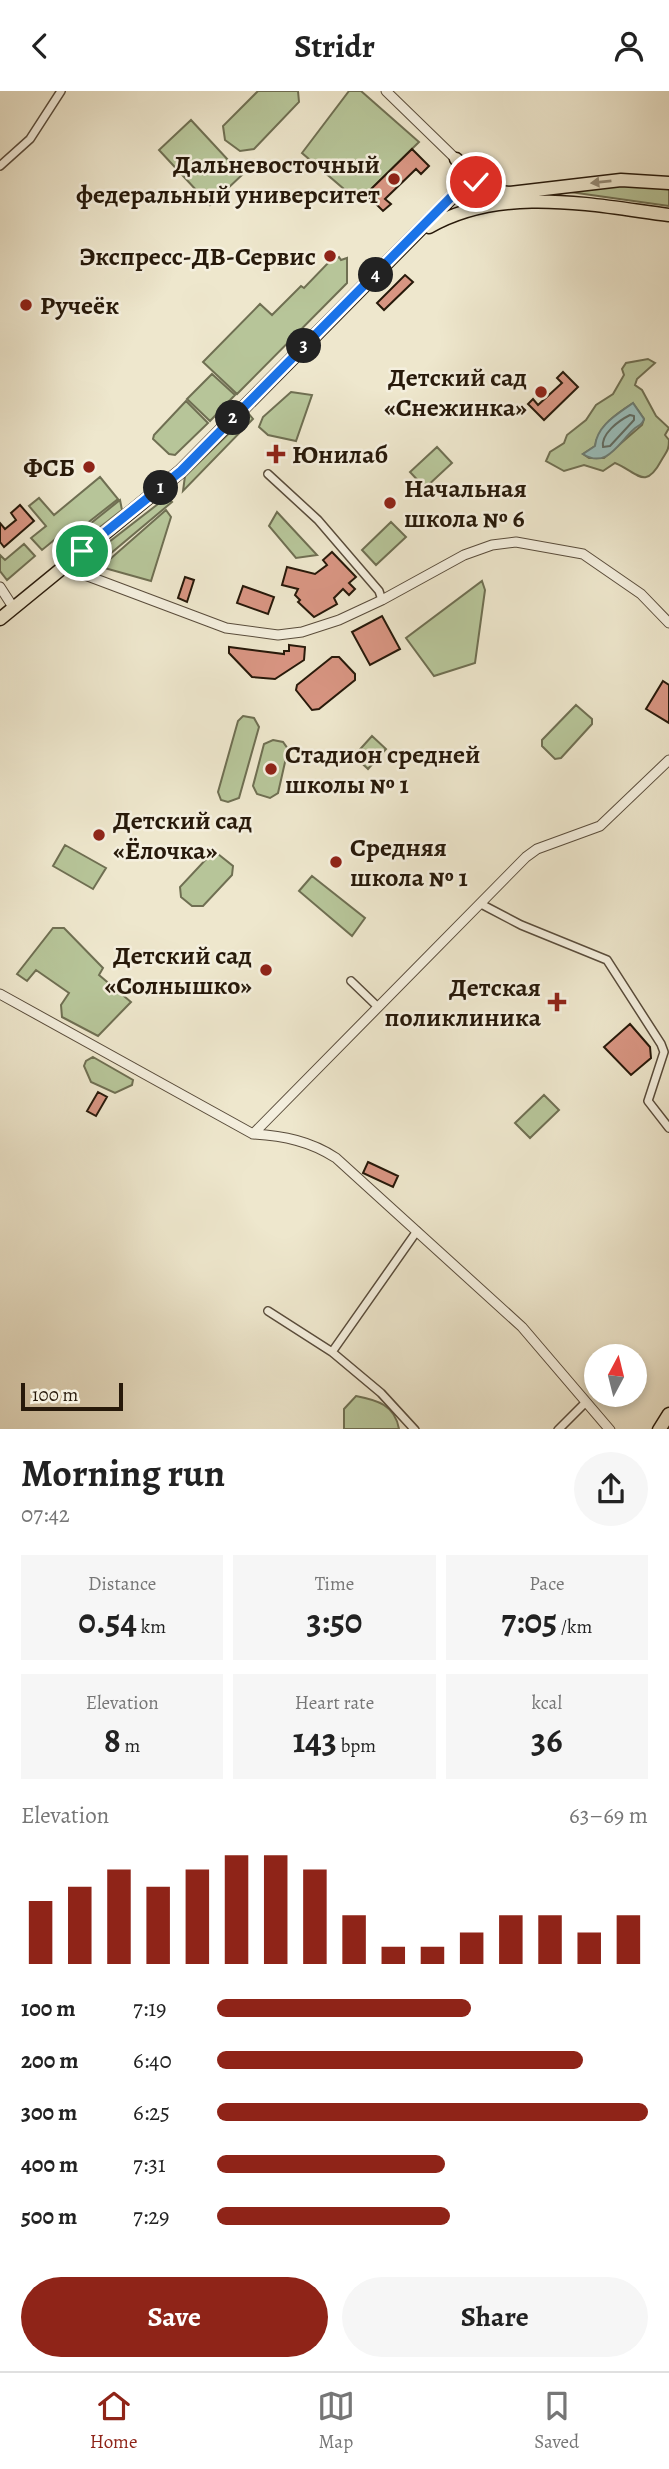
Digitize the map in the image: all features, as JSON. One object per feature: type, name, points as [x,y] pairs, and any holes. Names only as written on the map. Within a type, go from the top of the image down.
[{"type":"main road","points":[[456,159],[489,191],[510,193],[621,180],[669,183]]},
{"type":"main road","points":[[0,619],[181,471],[463,186],[472,182],[483,186]]},
{"type":"main road","points":[[463,186],[459,194],[460,202],[467,209],[475,210],[486,201],[483,186]]},
{"type":"main road","points":[[414,237],[450,217],[475,210],[551,200],[669,215]]},
{"type":"main road","points":[[0,625],[13,607]]},
{"type":"main road","points":[[660,1429],[669,1414]]},
{"type":"street","points":[[0,166],[30,139],[61,91]]},
{"type":"street","points":[[386,91],[456,159],[463,170],[463,186]]},
{"type":"street","points":[[268,474],[318,520],[379,591],[382,600]]},
{"type":"street","points":[[68,561],[85,575],[226,628],[253,633],[302,632],[339,620],[382,600],[464,555],[504,543],[523,543],[583,554],[641,594],[669,623]]},
{"type":"street","points":[[0,587],[13,607]]},
{"type":"street","points":[[0,600],[13,607]]},
{"type":"street","points":[[253,1134],[537,849],[600,826],[669,760]]},
{"type":"street","points":[[481,904],[521,925],[607,960],[662,1044],[664,1052],[648,1101],[669,1128]]},
{"type":"street","points":[[351,981],[378,1007]]},
{"type":"street","points":[[0,994],[253,1134],[284,1136],[329,1153],[351,1170],[522,1327],[584,1400]]},
{"type":"street","points":[[332,1352],[417,1231]]},
{"type":"street","points":[[268,1311],[332,1352],[381,1393],[414,1429]]},
{"type":"street","points":[[559,1429],[584,1404]]},
{"type":"street","points":[[590,1407],[609,1429]]},
{"type":"green space","points":[[258,91],[298,91],[299,102],[254,149],[240,151],[225,140],[223,126]]},
{"type":"green space","points":[[349,91],[361,91],[419,142],[366,194],[344,189],[302,153]]},
{"type":"green space","points":[[191,120],[242,175],[210,205],[159,150]]},
{"type":"green space","points":[[618,182],[669,185],[669,206],[570,192]]},
{"type":"green space","points":[[339,257],[341,260],[347,258],[347,283],[237,394],[203,362],[260,304],[272,315],[301,286],[304,288],[328,263]]},
{"type":"green space","points":[[648,359],[655,363],[637,379],[635,385],[642,390],[656,416],[669,428],[665,435],[669,440],[668,449],[655,470],[650,475],[640,477],[615,463],[603,471],[584,465],[564,471],[546,461],[550,452],[564,443],[567,435],[586,420],[596,405],[613,394],[624,375],[622,369],[626,363]],"holes":[[[633,403],[644,419],[642,425],[604,458],[589,458],[583,454],[595,446],[600,432],[609,421]]]},
{"type":"green space","points":[[212,374],[235,395],[210,421],[187,399]]},
{"type":"green space","points":[[291,392],[312,395],[296,441],[268,435],[259,427],[263,417]]},
{"type":"green space","points":[[186,401],[208,423],[175,455],[169,454],[153,439],[154,435]]},
{"type":"green space","points":[[249,414],[253,419],[183,491],[185,476]]},
{"type":"green space","points":[[437,447],[452,463],[425,488],[410,472]]},
{"type":"green space","points":[[100,477],[118,499],[76,532],[70,527],[42,550],[31,538],[46,526],[29,506],[39,498],[54,515]]},
{"type":"green space","points":[[167,497],[172,502],[98,564],[91,556]]},
{"type":"green space","points":[[120,500],[122,510],[81,542],[75,536]]},
{"type":"green space","points":[[166,510],[171,517],[151,581],[101,567]]},
{"type":"green space","points":[[277,512],[317,555],[296,558],[269,526]]},
{"type":"green space","points":[[391,522],[406,537],[376,565],[362,550]]},
{"type":"green space","points":[[24,544],[35,556],[7,580],[0,571],[0,555],[5,560]]},
{"type":"green space","points":[[482,581],[485,590],[475,663],[434,676],[406,638]]},
{"type":"green space","points":[[576,705],[592,719],[592,724],[561,758],[555,759],[542,746],[542,740]]},
{"type":"green space","points":[[243,716],[254,718],[259,727],[239,798],[228,802],[221,800],[218,792],[238,721]]},
{"type":"green space","points":[[372,736],[386,749],[368,769],[354,756]]},
{"type":"green space","name":"Стадион средней школы № 1","points":[[273,740],[283,742],[288,749],[278,793],[270,798],[257,794],[253,786],[264,744]]},
{"type":"green space","points":[[65,845],[106,868],[93,889],[53,866]]},
{"type":"green space","points":[[218,854],[233,866],[232,875],[203,906],[192,906],[181,897],[180,887],[210,855]]},
{"type":"green space","points":[[312,876],[365,918],[352,936],[299,891]]},
{"type":"green space","points":[[53,928],[64,928],[103,968],[99,975],[131,1002],[98,1036],[62,1017],[61,1005],[69,993],[36,970],[27,981],[17,974]]},
{"type":"green space","points":[[93,1057],[133,1080],[132,1085],[115,1093],[91,1082],[84,1066],[86,1061]]},
{"type":"green space","points":[[544,1095],[559,1110],[530,1138],[515,1123]]},
{"type":"green space","points":[[356,1396],[384,1405],[394,1414],[399,1429],[344,1429],[344,1409]]},
{"type":"water","points":[[633,403],[644,419],[641,424],[605,457],[598,459],[583,454],[595,446],[604,426]]},
{"type":"building","name":"Дальневосточный федеральный университет","points":[[412,149],[429,166],[421,174],[416,169],[385,199],[391,204],[383,211],[366,194]]},
{"type":"building","points":[[405,275],[413,282],[384,310],[377,303]]},
{"type":"building","points":[[563,372],[578,387],[544,420],[528,404],[533,399],[538,405],[562,383],[557,378]]},
{"type":"building","points":[[20,505],[34,521],[4,547],[0,542],[0,523],[5,529],[16,520],[11,513]]},
{"type":"building","points":[[332,552],[356,577],[349,583],[355,589],[349,595],[343,589],[334,598],[337,604],[314,617],[298,602],[300,600],[295,595],[298,589],[282,585],[287,567],[315,574],[327,565],[323,560]]},
{"type":"building","points":[[185,577],[194,580],[187,602],[178,598]]},
{"type":"building","points":[[243,586],[274,597],[268,614],[237,603]]},
{"type":"building","points":[[382,616],[400,649],[370,665],[352,632]]},
{"type":"building","points":[[289,645],[305,647],[304,660],[275,679],[252,677],[229,653],[229,647],[284,654],[284,651],[289,651]]},
{"type":"building","points":[[332,657],[339,657],[355,674],[355,680],[319,709],[312,710],[296,690],[297,685]]},
{"type":"building","points":[[663,681],[669,685],[669,723],[646,709]]},
{"type":"building","points":[[630,1024],[650,1047],[651,1058],[631,1075],[604,1047]]},
{"type":"building","points":[[98,1092],[107,1097],[96,1116],[87,1111]]},
{"type":"building","points":[[368,1162],[398,1176],[393,1187],[363,1173]]},
{"type":"place","name":"Дальневосточный федеральный университет","points":[[394,179]]},
{"type":"place","name":"Экспресс-ДВ-Сервис","points":[[330,256]]},
{"type":"place","name":"Ручеёк","points":[[26,305]]},
{"type":"place","name":"Детский сад «Снежинка»","points":[[541,392]]},
{"type":"place","name":"Юнилаб","points":[[276,454]]},
{"type":"place","name":"ФСБ","points":[[89,467]]},
{"type":"place","name":"Начальная школа № 6","points":[[390,503]]},
{"type":"place","name":"Стадион средней школы № 1","points":[[271,769]]},
{"type":"place","name":"Детский сад «Ёлочка»","points":[[99,835]]},
{"type":"place","name":"Средняя школа № 1","points":[[336,862]]},
{"type":"place","name":"Детский сад «Солнышко»","points":[[266,970]]},
{"type":"place","name":"Детская поликлиника","points":[[557,1002]]},
{"type":"route","points":[[82,551],[181,471],[463,185],[476,182]]}]
